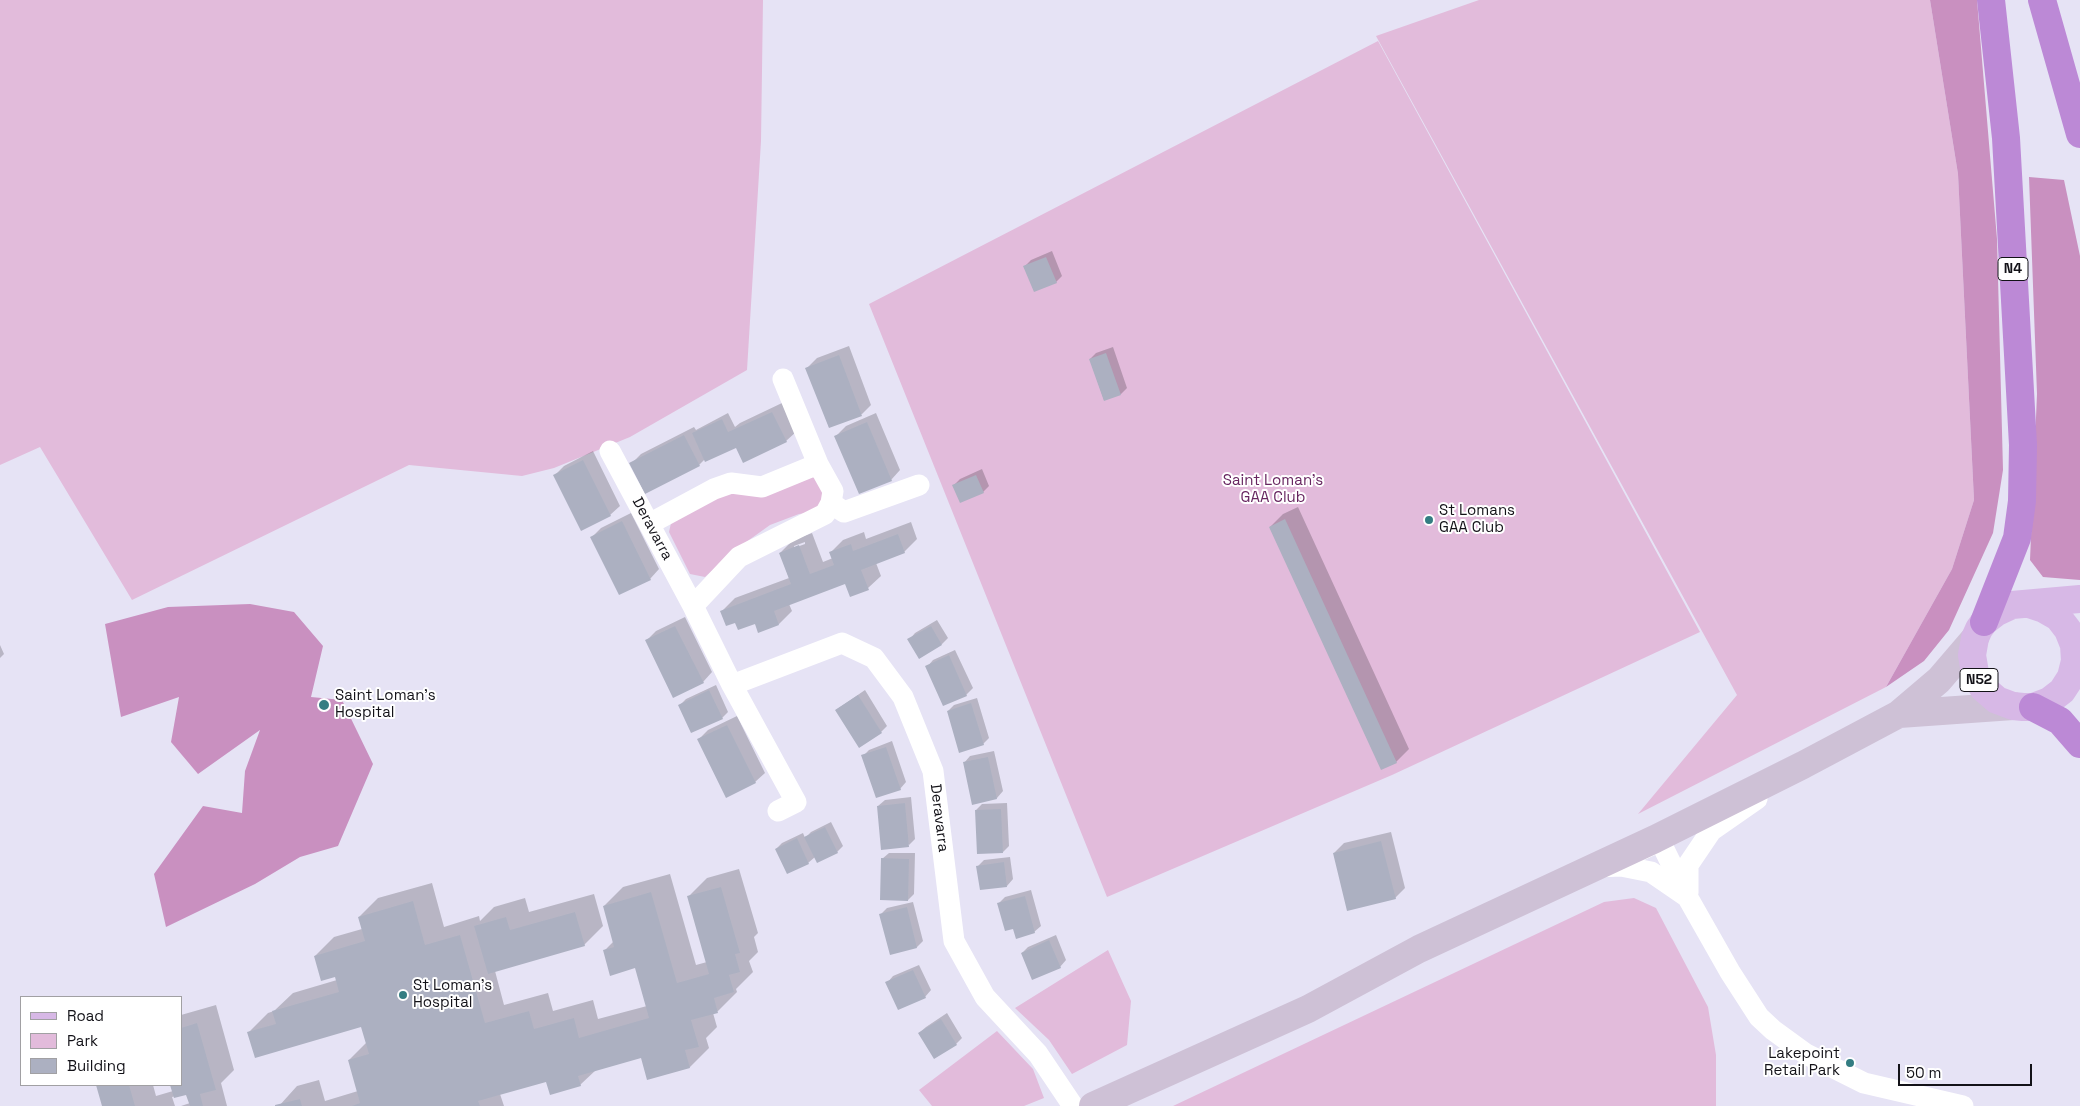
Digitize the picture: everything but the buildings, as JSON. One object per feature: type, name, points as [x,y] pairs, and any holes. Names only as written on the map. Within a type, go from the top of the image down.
[{"type":"highway","name":"N4","points":[[1980,630],[2017,538],[2022,501],[2023,445],[2006,138],[1991,0]]},
{"type":"highway","points":[[2042,0],[2080,134]]},
{"type":"highway","points":[[2023,707],[2060,721],[2080,744]]},
{"type":"main road","points":[[1980,630],[1997,612],[2012,605],[2080,599]]},
{"type":"main road","points":[[2023,707],[2049,701],[2062,691],[2071,677],[2078,656],[2068,630],[2058,617],[2044,608],[2029,604]]},
{"type":"main road","name":"N52","points":[[1980,630],[1972,655],[1975,673],[1983,688],[1996,700],[2023,707]]},
{"type":"street","points":[[693,606],[739,557],[825,514],[831,503],[833,491],[818,464],[784,378]]},
{"type":"street","name":"Deravarra","points":[[610,451],[693,606],[732,685],[796,802],[778,811]]},
{"type":"street","points":[[650,524],[714,489],[731,483],[762,487],[818,464]]},
{"type":"street","points":[[831,503],[844,512],[919,486]]},
{"type":"street","points":[[1093,1106],[1308,1009],[1419,949],[1606,862],[1803,765],[1899,714],[1939,680],[1980,630]]},
{"type":"street","name":"Deravarra","points":[[732,685],[842,643],[874,658],[903,697],[933,771],[954,941],[986,997],[1038,1054],[1073,1106]]},
{"type":"street","points":[[1899,714],[2023,707]]},
{"type":"street","points":[[1688,898],[1688,865],[1711,831],[1803,765]]},
{"type":"street","points":[[1606,862],[1635,853],[1656,843],[1660,844],[1730,972],[1759,1017],[1773,1030],[1806,1054],[1864,1083],[1964,1106]]},
{"type":"street","points":[[1606,862],[1651,872],[1688,898]]},
{"type":"green space","points":[[0,0],[763,0],[761,141],[747,370],[630,437],[554,468],[522,476],[409,465],[132,600],[40,447],[0,465]]},
{"type":"green space","points":[[1479,0],[1930,0],[1958,174],[1974,500],[1952,569],[1886,687],[1638,814],[1737,695],[1376,36]]},
{"type":"green space","name":"Saint Loman's GAA Club","points":[[1378,41],[1700,632],[1392,775],[1107,897],[869,304]]},
{"type":"green space","points":[[805,475],[816,478],[822,490],[823,504],[816,512],[799,514],[770,525],[735,550],[705,577],[690,574],[669,532],[671,523],[731,491]]},
{"type":"green space","points":[[1634,898],[1656,908],[1708,1007],[1716,1055],[1716,1106],[1173,1106],[1604,902]]},
{"type":"green space","points":[[1108,950],[1131,1001],[1127,1045],[1072,1074],[1049,1040],[1015,1008]]},
{"type":"green space","points":[[997,1031],[1033,1069],[1044,1098],[1024,1106],[932,1106],[919,1090]]},
{"type":"shaded area","points":[[1930,0],[1977,0],[1997,239],[2003,470],[1993,533],[1949,630],[1924,661],[1886,687],[1952,569],[1974,500],[1958,174]]},
{"type":"shaded area","points":[[2029,177],[2064,180],[2080,256],[2080,580],[2043,577],[2030,560],[2037,394]]},
{"type":"shaded area","points":[[250,604],[294,612],[323,646],[311,697],[342,700],[373,764],[338,846],[300,857],[255,884],[166,927],[154,874],[203,806],[242,813],[245,771],[260,730],[198,774],[171,742],[179,697],[121,717],[105,624],[168,607]]},
{"type":"place","name":"St Lomans GAA Club","points":[[1429,520]]},
{"type":"place","name":"Saint Loman's Hospital","points":[[324,705]]},
{"type":"place","name":"St Loman's Hospital","points":[[403,995]]},
{"type":"place","name":"Lakepoint Retail Park","points":[[1850,1063]]}]
